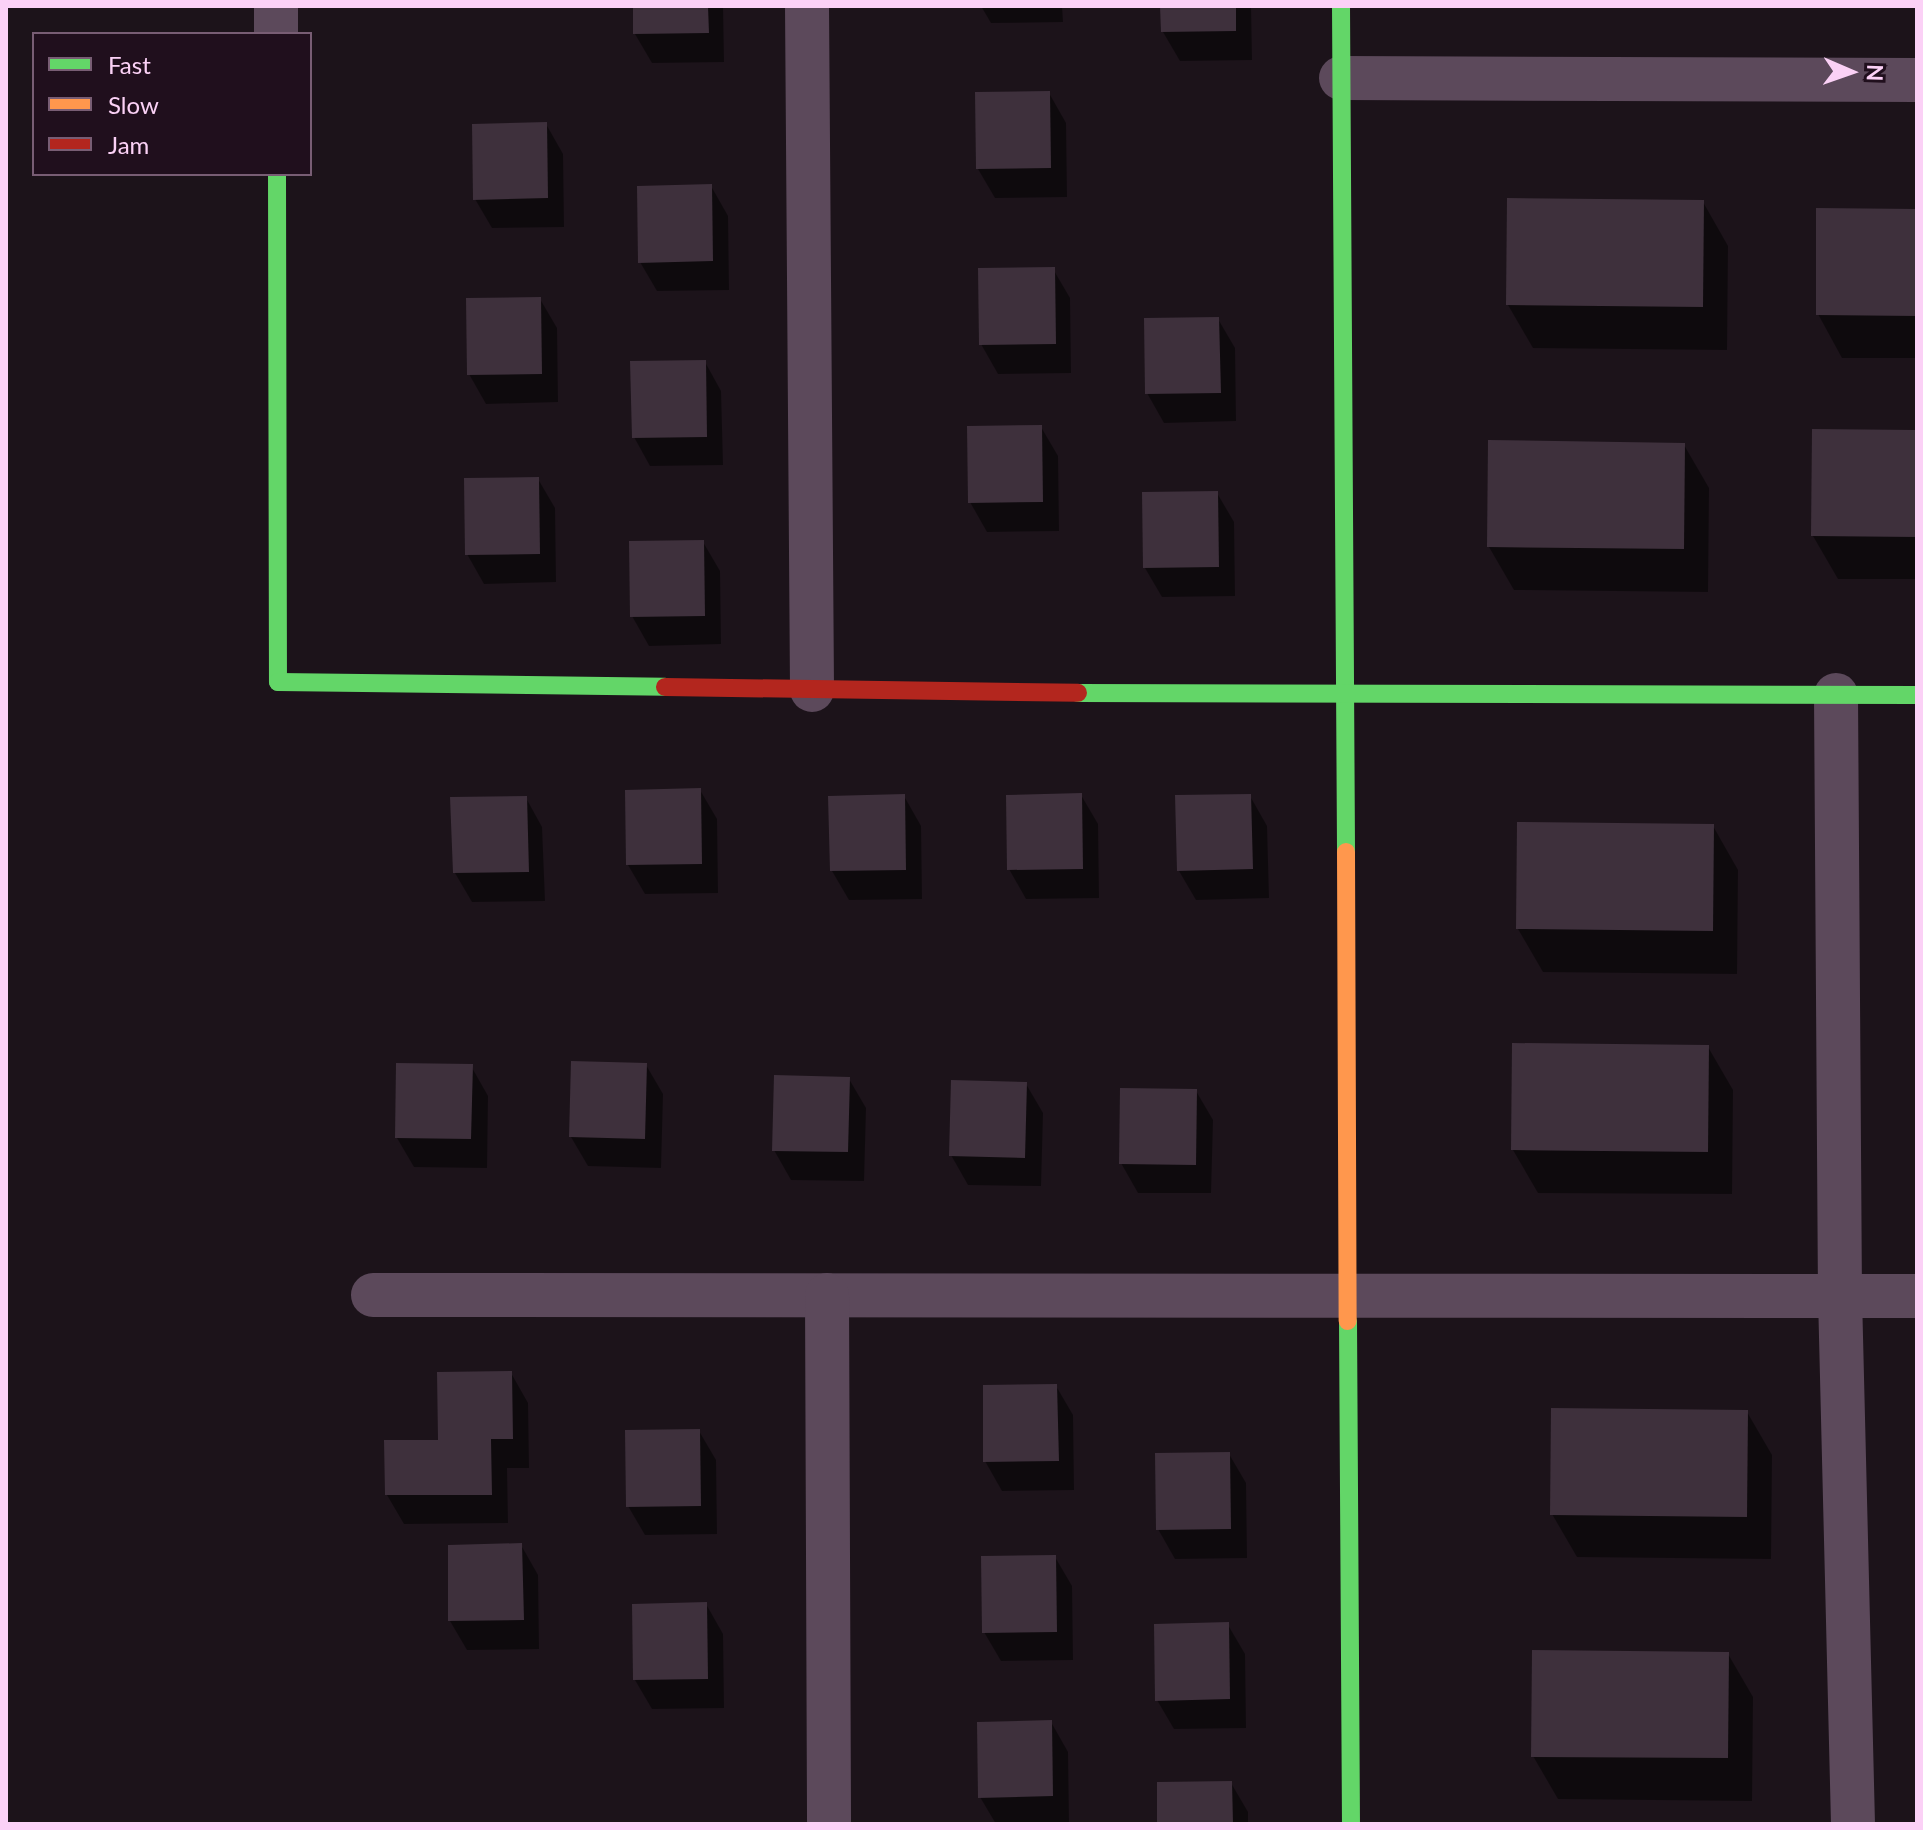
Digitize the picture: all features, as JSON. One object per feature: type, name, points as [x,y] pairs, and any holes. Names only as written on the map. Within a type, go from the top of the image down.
[{"type":"street","points":[[276,6],[276,32]]},
{"type":"street","points":[[807,6],[812,690]]},
{"type":"street","points":[[1341,6],[1341,697],[1351,1824]]},
{"type":"street","points":[[1341,78],[1917,80]]},
{"type":"street","points":[[277,176],[278,682],[1341,697],[1917,695]]},
{"type":"street","points":[[1836,695],[1840,1296],[1853,1824]]},
{"type":"street","points":[[373,1295],[1917,1296]]},
{"type":"street","points":[[827,1295],[829,1824]]},
{"type":"building","points":[[633,6],[708,6],[709,33],[633,34]]},
{"type":"building","points":[[1160,6],[1236,6],[1236,31],[1161,32]]},
{"type":"building","points":[[1050,91],[1051,168],[976,169],[975,92]]},
{"type":"building","points":[[547,122],[548,198],[473,200],[472,124]]},
{"type":"building","points":[[712,184],[713,261],[638,263],[637,186]]},
{"type":"building","points":[[1507,198],[1704,200],[1703,307],[1506,305]]},
{"type":"building","points":[[1816,208],[1917,209],[1917,316],[1816,315]]},
{"type":"building","points":[[1055,267],[1056,344],[979,345],[978,268]]},
{"type":"building","points":[[541,297],[542,374],[467,375],[466,298]]},
{"type":"building","points":[[1219,317],[1221,393],[1145,394],[1144,318]]},
{"type":"building","points":[[706,360],[707,437],[632,438],[630,361]]},
{"type":"building","points":[[1042,425],[1043,502],[968,503],[967,426]]},
{"type":"building","points":[[1812,429],[1917,430],[1917,537],[1811,536]]},
{"type":"building","points":[[1488,440],[1685,443],[1684,549],[1487,547]]},
{"type":"building","points":[[539,477],[540,554],[465,555],[464,478]]},
{"type":"building","points":[[1218,491],[1219,567],[1143,568],[1142,492]]},
{"type":"building","points":[[704,540],[705,616],[630,617],[629,541]]},
{"type":"building","points":[[701,788],[702,864],[626,865],[625,790]]},
{"type":"building","points":[[1082,793],[1083,869],[1007,870],[1006,795]]},
{"type":"building","points":[[905,794],[906,870],[830,871],[828,796]]},
{"type":"building","points":[[1251,794],[1253,869],[1177,871],[1175,795]]},
{"type":"building","points":[[527,796],[529,872],[453,873],[450,797]]},
{"type":"building","points":[[1517,822],[1714,824],[1713,931],[1516,929]]},
{"type":"building","points":[[1512,1043],[1709,1045],[1708,1152],[1511,1150]]},
{"type":"building","points":[[571,1061],[647,1063],[645,1139],[569,1137]]},
{"type":"building","points":[[396,1063],[473,1064],[471,1139],[395,1138]]},
{"type":"building","points":[[774,1075],[850,1077],[848,1152],[772,1151]]},
{"type":"building","points":[[951,1080],[1027,1082],[1025,1158],[949,1156]]},
{"type":"building","points":[[1120,1088],[1197,1089],[1196,1165],[1119,1164]]},
{"type":"building","points":[[512,1371],[513,1439],[491,1439],[492,1495],[385,1495],[384,1440],[438,1440],[437,1372]]},
{"type":"building","points":[[1057,1384],[1059,1461],[983,1462],[983,1385]]},
{"type":"building","points":[[1551,1408],[1748,1410],[1747,1517],[1550,1515]]},
{"type":"building","points":[[700,1429],[701,1506],[626,1507],[625,1430]]},
{"type":"building","points":[[1230,1452],[1231,1529],[1156,1530],[1155,1453]]},
{"type":"building","points":[[522,1543],[524,1620],[448,1621],[448,1545]]},
{"type":"building","points":[[1056,1555],[1057,1632],[982,1633],[981,1556]]},
{"type":"building","points":[[707,1602],[708,1679],[633,1680],[632,1604]]},
{"type":"building","points":[[1229,1622],[1230,1699],[1155,1701],[1154,1624]]},
{"type":"building","points":[[1532,1650],[1729,1652],[1728,1758],[1531,1757]]},
{"type":"building","points":[[1052,1720],[1053,1796],[978,1798],[977,1722]]},
{"type":"building","points":[[1232,1781],[1233,1824],[1157,1824],[1157,1782]]},
{"type":"traffic: fast","points":[[1341,6],[1346,852]]},
{"type":"traffic: fast","points":[[277,176],[278,682],[665,687]]},
{"type":"traffic: fast","points":[[1078,693],[1917,695]]},
{"type":"traffic: fast","points":[[1348,1321],[1351,1824]]},
{"type":"traffic: slow","points":[[1346,852],[1348,1321]]},
{"type":"traffic: jam","points":[[665,687],[1078,693]]}]
